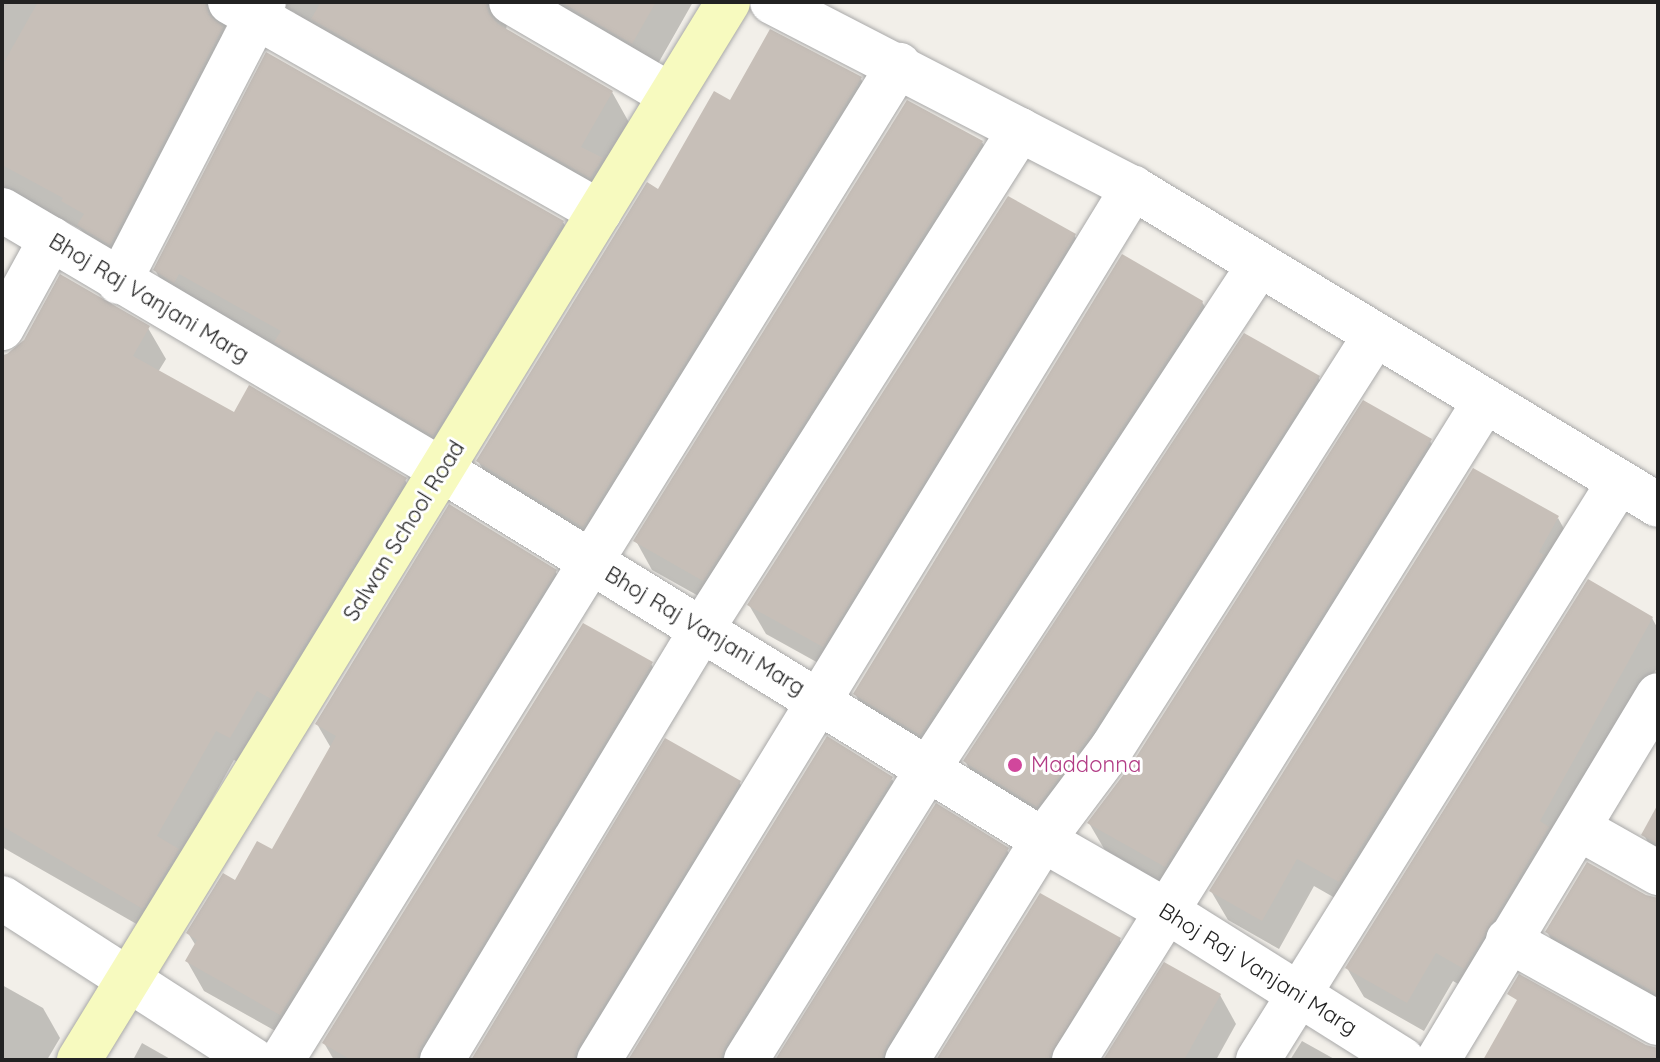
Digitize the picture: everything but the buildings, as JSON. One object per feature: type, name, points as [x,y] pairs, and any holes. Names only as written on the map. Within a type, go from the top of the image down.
[{"type":"street","points":[[511,2],[670,95]]},
{"type":"street","name":"Salwan School Road","points":[[79,1060],[728,2]]},
{"type":"street","points":[[772,2],[1133,188],[1658,505]]},
{"type":"street","points":[[119,282],[250,7],[599,212]]},
{"type":"street","points":[[282,1060],[899,65]]},
{"type":"street","points":[[442,1060],[702,629],[1020,130]]},
{"type":"street","points":[[599,1060],[1133,188]]},
{"type":"street","name":"Bhoj Raj Vanjani Marg","points":[[2,210],[119,282],[442,470],[1043,840],[1165,910],[1403,1060]]},
{"type":"street","points":[[2,328],[51,239]]},
{"type":"street","points":[[746,1060],[928,769],[1259,265]]},
{"type":"street","points":[[907,1060],[1043,840],[1112,748],[1375,335]]},
{"type":"street","points":[[1074,1060],[1485,401]]},
{"type":"street","points":[[1258,1060],[1619,482]]},
{"type":"street","points":[[1438,1060],[1508,940],[1654,711]]},
{"type":"street","points":[[1580,829],[1658,873]]},
{"type":"street","points":[[2,898],[126,981],[253,1060]]},
{"type":"street","points":[[1508,940],[1658,1023]]},
{"type":"place","name":"Maddonna","points":[[1015,765]]}]
